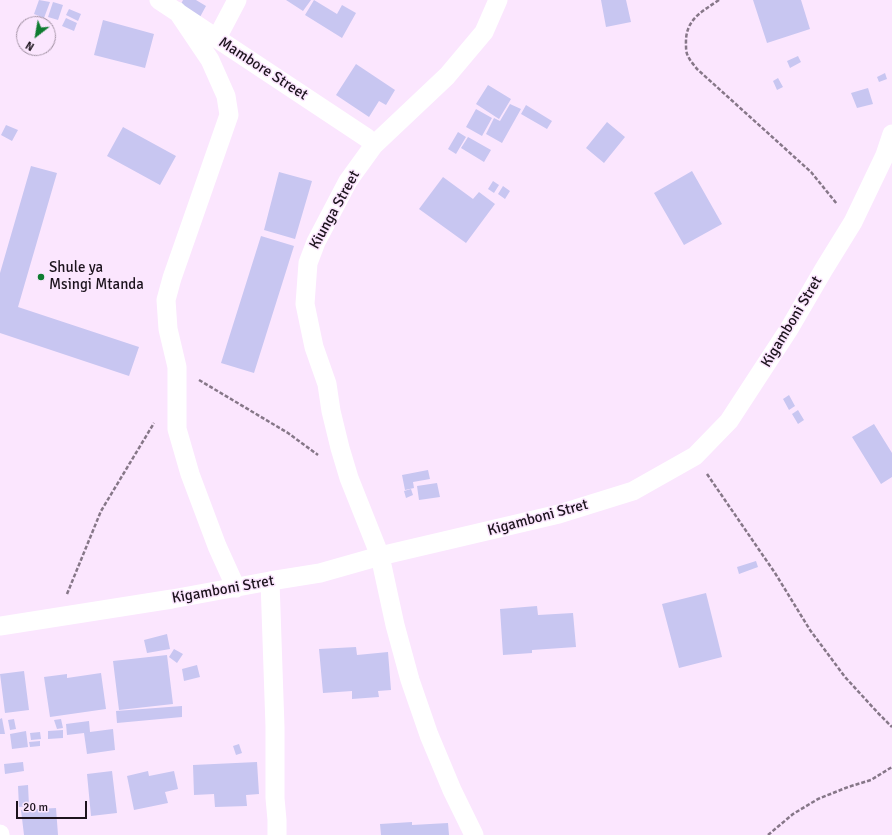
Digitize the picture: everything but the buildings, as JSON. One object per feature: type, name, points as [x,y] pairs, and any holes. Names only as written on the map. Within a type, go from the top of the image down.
[{"type":"street","name":"Mambore Street","points":[[159,0],[367,138]]},
{"type":"street","points":[[216,38],[237,0]]},
{"type":"street","name":"Kiunga Street","points":[[474,835],[452,790],[429,735],[410,680],[380,556],[349,478],[336,432],[327,384],[314,347],[305,304],[308,263],[316,242],[348,181],[374,145],[447,76],[461,60],[484,32],[498,0]]},
{"type":"street","points":[[177,11],[210,60],[226,96],[229,115],[172,278],[166,300],[168,329],[177,367],[178,429],[190,474],[198,496],[217,546],[236,588]]},
{"type":"street","name":"Kigamboni Stret","points":[[0,626],[236,588],[270,580],[320,573],[380,556],[559,514],[632,491],[695,456],[728,421],[789,329],[853,222],[885,155],[892,134]]},
{"type":"street","points":[[270,580],[277,835]]},
{"type":"path","points":[[719,0],[696,16],[690,23],[685,34],[688,57],[697,69],[811,172],[853,222]]},
{"type":"path","points":[[177,367],[288,433],[319,455]]},
{"type":"path","points":[[58,617],[101,512],[158,416]]},
{"type":"path","points":[[695,456],[775,573],[810,630],[845,677],[892,727]]},
{"type":"path","points":[[768,835],[793,814],[818,799],[871,780],[892,767]]},
{"type":"place","name":"Shule ya Msingi Mtanda","points":[[41,277]]}]
